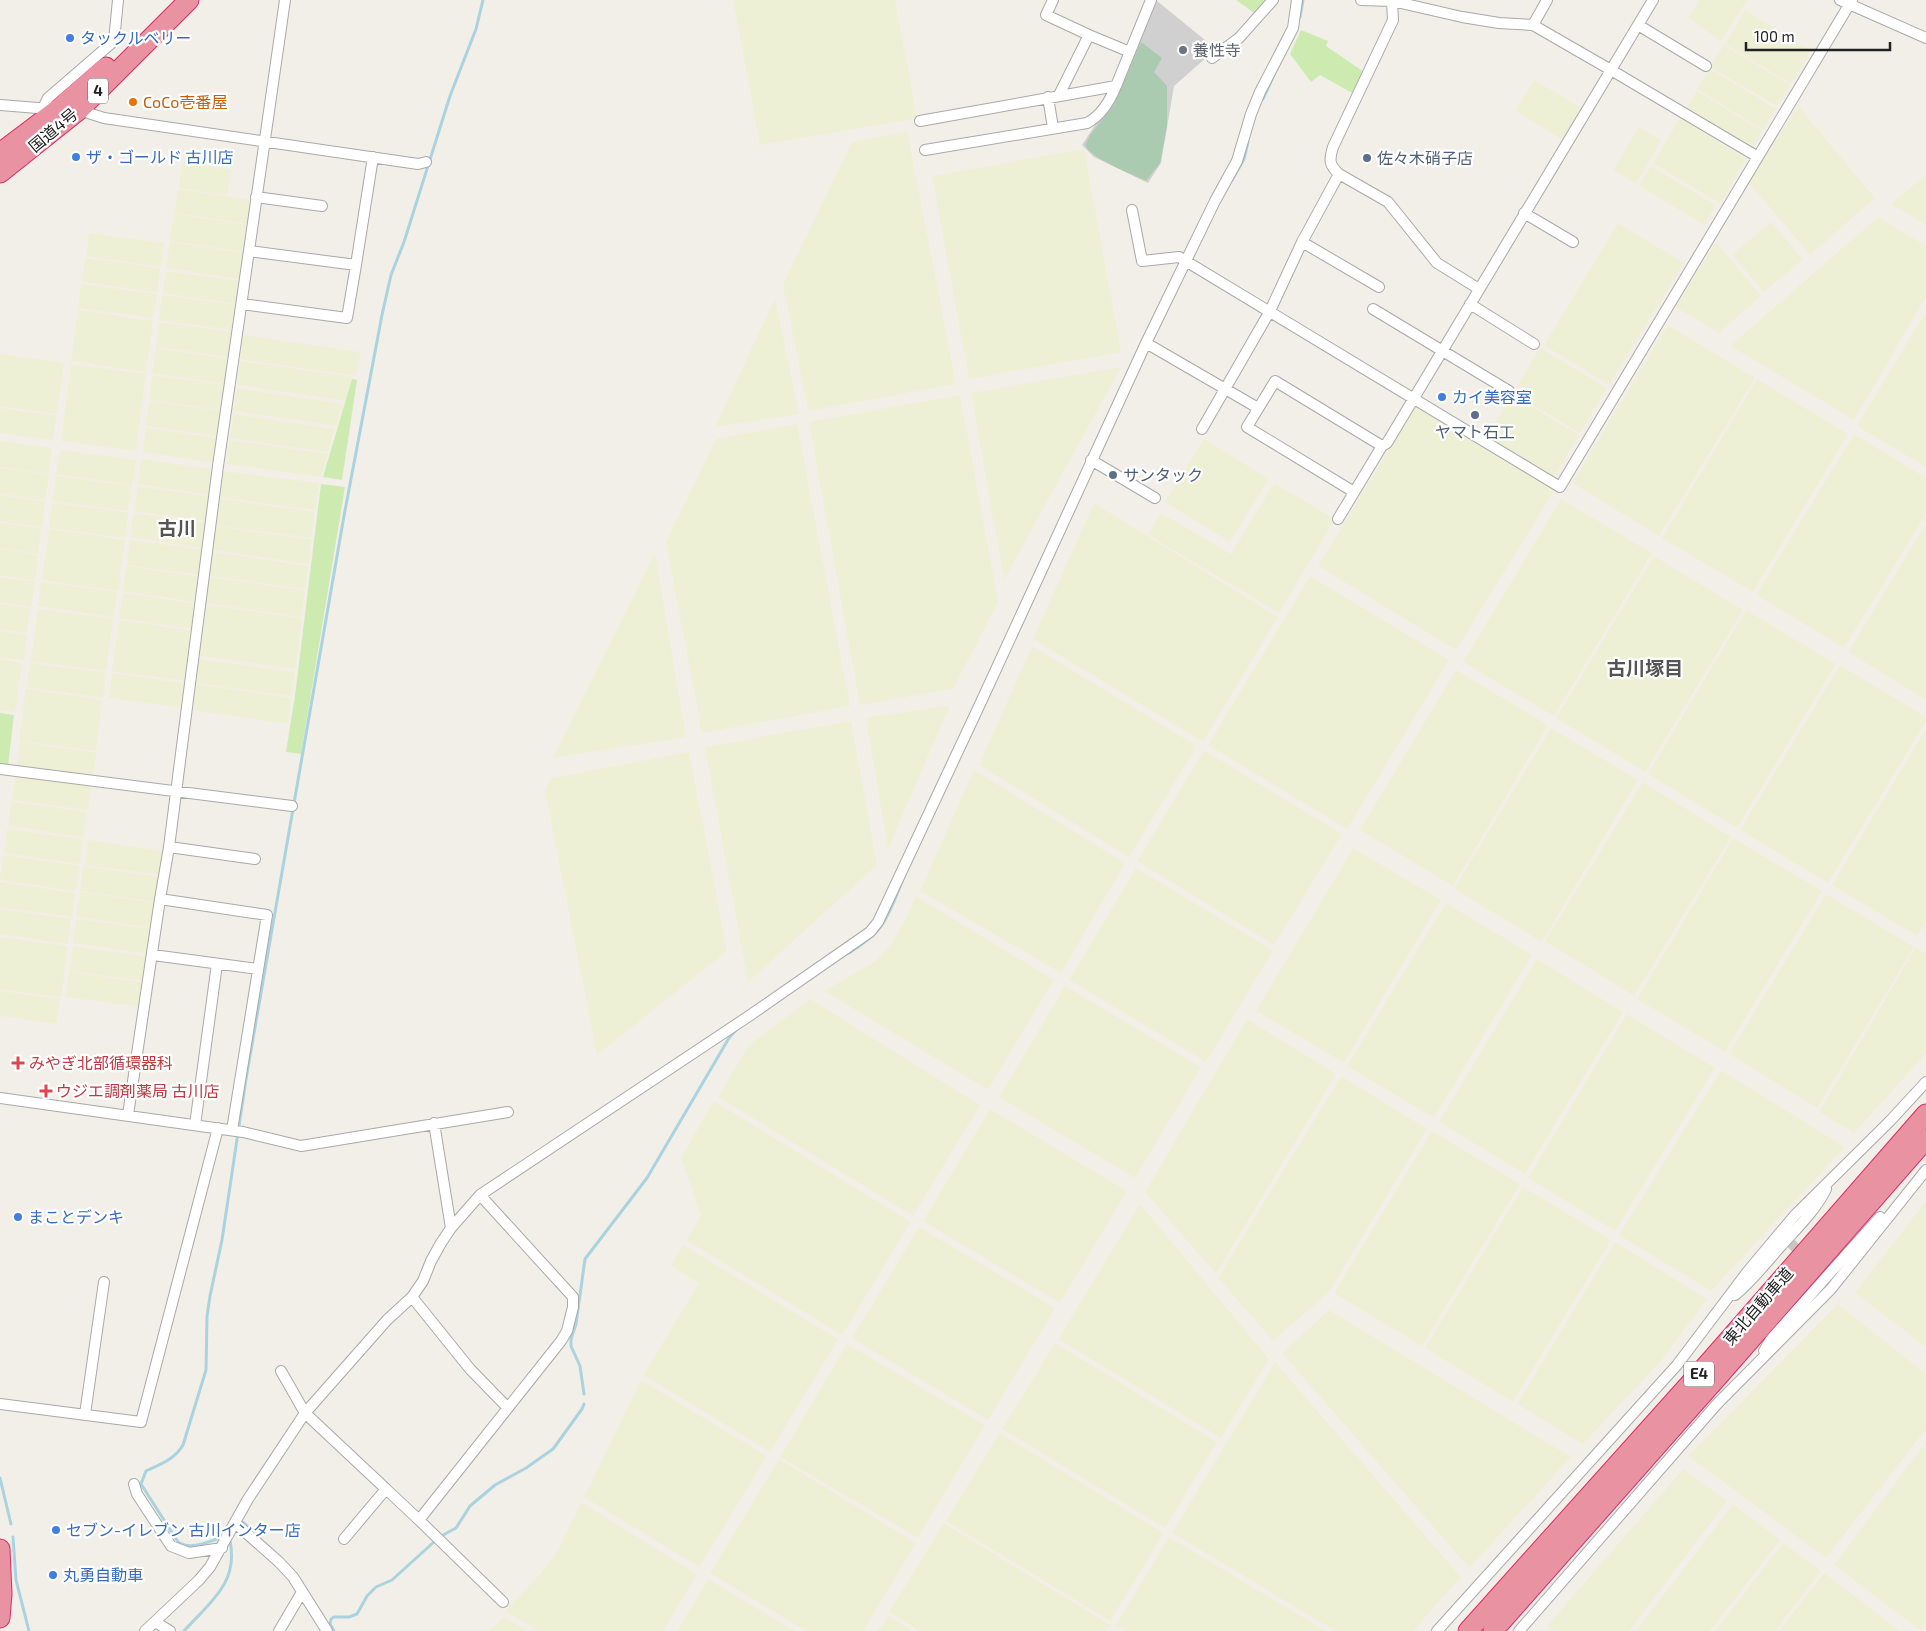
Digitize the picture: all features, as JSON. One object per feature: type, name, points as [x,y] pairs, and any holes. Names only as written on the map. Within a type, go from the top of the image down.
[{"type":"highway","name":"国道4号","points":[[0,153],[121,53],[173,0]]},
{"type":"highway","name":"国道4号","points":[[0,173],[79,110],[188,0]]},
{"type":"highway","name":"東北自動車道","points":[[1468,1631],[1711,1360],[1926,1114]]},
{"type":"highway","name":"東北自動車道","points":[[1493,1631],[1723,1372],[1926,1139]]},
{"type":"highway","points":[[0,1550],[2,1594],[0,1618]]},
{"type":"street","points":[[0,105],[51,109],[48,98],[114,41],[118,0]]},
{"type":"street","points":[[128,1116],[160,900],[170,847],[218,466],[242,304],[263,141],[267,133],[285,0]]},
{"type":"street","points":[[1053,0],[1046,15],[1130,52]]},
{"type":"street","points":[[925,150],[1087,122],[1096,118],[1110,100],[1151,0]]},
{"type":"street","points":[[1212,58],[1239,38],[1273,0]]},
{"type":"street","points":[[145,1631],[210,1568],[235,1523],[306,1414],[387,1320],[412,1297],[423,1281],[434,1255],[451,1228],[480,1196],[749,1016],[870,932],[874,927],[883,912],[1146,343],[1215,201],[1237,161],[1251,114],[1260,92],[1292,28],[1298,0]]},
{"type":"street","points":[[1360,0],[1392,1],[1499,23],[1533,26],[1758,157]]},
{"type":"street","points":[[1533,26],[1547,0]]},
{"type":"street","points":[[1338,519],[1382,446],[1387,443],[1653,0]]},
{"type":"street","points":[[1392,1],[1392,20],[1333,148],[1330,159],[1331,167],[1339,174],[1388,202],[1437,263],[1479,289]]},
{"type":"street","points":[[1132,210],[1142,261],[1179,257],[1560,487],[1758,157],[1847,1],[1926,38]]},
{"type":"street","points":[[1638,25],[1706,66]]},
{"type":"street","points":[[1053,128],[1054,96],[1089,35]]},
{"type":"street","points":[[920,121],[1116,86]]},
{"type":"street","points":[[79,110],[104,118],[418,164],[426,162]]},
{"type":"street","points":[[242,304],[347,318],[373,157]]},
{"type":"street","points":[[1202,428],[1270,312],[1302,242],[1339,174]]},
{"type":"street","points":[[256,197],[322,206]]},
{"type":"street","points":[[1524,213],[1573,242]]},
{"type":"street","points":[[1302,242],[1379,287]]},
{"type":"street","points":[[249,251],[356,266]]},
{"type":"street","points":[[1470,304],[1534,344]]},
{"type":"street","points":[[1373,309],[1509,391]]},
{"type":"street","points":[[1146,343],[1258,408]]},
{"type":"street","points":[[1354,492],[1247,427],[1258,408],[1275,381],[1382,446]]},
{"type":"street","points":[[1091,460],[1155,498]]},
{"type":"street","points":[[0,769],[292,806]]},
{"type":"street","points":[[170,847],[255,859]]},
{"type":"street","points":[[160,900],[267,915],[236,1131]]},
{"type":"street","points":[[152,955],[258,969]]},
{"type":"street","points":[[195,1125],[217,964]]},
{"type":"street","points":[[1437,1631],[1677,1365],[1748,1271],[1789,1222],[1890,1121],[1926,1082]]},
{"type":"street","points":[[0,1098],[218,1128],[301,1146],[508,1112]]},
{"type":"street","points":[[434,1123],[451,1228]]},
{"type":"street","points":[[0,1404],[141,1422],[218,1128]]},
{"type":"street","points":[[1519,1631],[1717,1404],[1831,1289],[1926,1170]]},
{"type":"street","points":[[1724,1303],[1745,1286],[1789,1241],[1821,1200],[1830,1180]]},
{"type":"street","points":[[419,1520],[567,1331],[573,1307],[572,1297],[480,1196]]},
{"type":"street","points":[[1757,1364],[1771,1339],[1822,1276],[1896,1200],[1903,1197]]},
{"type":"street","points":[[85,1414],[104,1282]]},
{"type":"street","points":[[412,1297],[470,1369],[507,1407]]},
{"type":"street","points":[[281,1371],[306,1414],[503,1602]]},
{"type":"street","points":[[134,1484],[137,1494],[171,1546],[189,1553],[225,1542]]},
{"type":"street","points":[[344,1539],[386,1489]]},
{"type":"street","points":[[235,1523],[293,1577],[327,1631]]},
{"type":"street","points":[[279,1631],[302,1592]]},
{"type":"street","points":[[155,1622],[170,1631]]},
{"type":"shaded area","points":[[1157,1],[1216,49],[1174,86],[1161,163],[1148,183],[1094,157],[1082,145],[1097,122],[1138,43]]},
{"type":"green space","points":[[733,0],[895,0],[917,118],[760,145]]},
{"type":"green space","points":[[1236,0],[1270,0],[1257,15]]},
{"type":"green space","points":[[1699,0],[1747,0],[1721,41],[1688,18]]},
{"type":"green space","points":[[1745,10],[1811,51],[1791,84],[1725,44]]},
{"type":"green space","points":[[1301,30],[1328,41],[1326,46],[1364,72],[1352,93],[1320,75],[1311,82],[1290,54]]},
{"type":"green space","points":[[1141,42],[1162,58],[1154,72],[1167,86],[1167,126],[1160,163],[1146,181],[1103,160],[1088,150],[1085,145],[1090,135],[1114,105]]},
{"type":"green space","points":[[1724,45],[1790,85],[1777,106],[1710,67]]},
{"type":"green space","points":[[1710,69],[1776,109],[1763,130],[1697,89]]},
{"type":"green space","points":[[1534,80],[1582,108],[1563,140],[1515,111]]},
{"type":"green space","points":[[1697,91],[1762,131],[1750,152],[1683,112]]},
{"type":"green space","points":[[1798,106],[1875,198],[1810,255],[1751,185],[1750,181]]},
{"type":"green space","points":[[1680,118],[1746,159],[1720,204],[1653,163]]},
{"type":"green space","points":[[1639,127],[1661,140],[1636,184],[1613,170]]},
{"type":"green space","points":[[907,131],[956,384],[808,411],[783,284],[852,142]]},
{"type":"green space","points":[[1084,149],[1121,352],[969,379],[932,176]]},
{"type":"green space","points":[[182,163],[231,170],[227,195],[179,188]]},
{"type":"green space","points":[[1651,166],[1716,205],[1704,225],[1639,186]]},
{"type":"green space","points":[[1926,175],[1926,225],[1891,204]]},
{"type":"green space","points":[[178,189],[252,200],[248,224],[175,213]]},
{"type":"green space","points":[[174,214],[248,225],[244,252],[170,241]]},
{"type":"green space","points":[[1878,217],[1926,246],[1926,297],[1854,420],[1730,346]]},
{"type":"green space","points":[[1771,222],[1803,259],[1764,292],[1732,255]]},
{"type":"green space","points":[[1618,223],[1684,263],[1609,385],[1544,345]]},
{"type":"green space","points":[[89,233],[164,243],[161,267],[86,256]]},
{"type":"green space","points":[[170,242],[243,253],[239,279],[166,268]]},
{"type":"green space","points":[[1716,242],[1761,296],[1719,333],[1675,307]]},
{"type":"green space","points":[[85,258],[160,268],[157,292],[82,282]]},
{"type":"green space","points":[[166,271],[239,281],[236,304],[163,293]]},
{"type":"green space","points":[[81,284],[157,294],[153,318],[78,308]]},
{"type":"green space","points":[[162,295],[235,305],[232,330],[159,320]]},
{"type":"green space","points":[[775,298],[799,414],[715,427]]},
{"type":"green space","points":[[78,310],[153,321],[146,372],[71,361]]},
{"type":"green space","points":[[1926,311],[1926,467],[1857,426]]},
{"type":"green space","points":[[159,322],[232,332],[229,357],[156,347]]},
{"type":"green space","points":[[1668,325],[1755,378],[1659,536],[1572,483]]},
{"type":"green space","points":[[243,335],[360,352],[356,376],[240,359]]},
{"type":"green space","points":[[156,348],[229,359],[225,384],[152,373]]},
{"type":"green space","points":[[1540,348],[1607,388],[1580,433],[1513,393]]},
{"type":"green space","points":[[0,354],[64,363],[57,414],[0,406]]},
{"type":"green space","points":[[240,361],[352,377],[345,401],[238,385]]},
{"type":"green space","points":[[71,364],[146,374],[136,451],[61,441]]},
{"type":"green space","points":[[1121,367],[1004,580],[971,393]]},
{"type":"green space","points":[[152,375],[225,385],[222,410],[149,400]]},
{"type":"green space","points":[[352,379],[357,380],[342,480],[323,477]]},
{"type":"green space","points":[[1757,379],[1848,434],[1753,592],[1662,538]]},
{"type":"green space","points":[[237,388],[343,404],[336,426],[233,411]]},
{"type":"green space","points":[[960,395],[998,602],[953,689],[860,705],[809,422]]},
{"type":"green space","points":[[1512,395],[1579,435],[1552,480],[1485,440]]},
{"type":"green space","points":[[149,401],[222,411],[219,436],[146,426]]},
{"type":"green space","points":[[1416,406],[1554,491],[1456,650],[1318,566]]},
{"type":"green space","points":[[0,408],[56,416],[53,440],[0,433]]},
{"type":"green space","points":[[234,414],[335,429],[328,452],[230,438]]},
{"type":"green space","points":[[797,424],[850,706],[702,733],[666,542],[716,439]]},
{"type":"green space","points":[[146,428],[219,438],[216,463],[143,452]]},
{"type":"green space","points":[[1854,434],[1926,478],[1926,514],[1844,648],[1756,595]]},
{"type":"green space","points":[[1204,439],[1269,479],[1230,542],[1165,502]]},
{"type":"green space","points":[[230,440],[328,454],[321,477],[227,464]]},
{"type":"green space","points":[[0,441],[52,448],[49,474],[0,467]]},
{"type":"green space","points":[[60,450],[136,460],[132,485],[56,474]]},
{"type":"green space","points":[[141,459],[216,470],[212,495],[138,484]]},
{"type":"green space","points":[[0,468],[49,475],[45,500],[0,494]]},
{"type":"green space","points":[[223,471],[319,483],[315,510],[220,497]]},
{"type":"green space","points":[[56,476],[132,486],[128,511],[52,501]]},
{"type":"green space","points":[[1274,483],[1335,519],[1279,613],[1148,535],[1161,513],[1231,554]]},
{"type":"green space","points":[[321,484],[345,487],[301,754],[286,752],[295,696]]},
{"type":"green space","points":[[138,486],[212,497],[209,521],[134,511]]},
{"type":"green space","points":[[0,495],[45,502],[42,527],[0,521]]},
{"type":"green space","points":[[220,499],[315,512],[311,538],[216,525]]},
{"type":"green space","points":[[1561,499],[1652,553],[1554,716],[1463,662]]},
{"type":"green space","points":[[52,503],[128,513],[125,538],[49,528]]},
{"type":"green space","points":[[1094,503],[1278,617],[1203,742],[1033,639]]},
{"type":"green space","points":[[134,513],[209,523],[205,548],[130,537]]},
{"type":"green space","points":[[0,523],[41,528],[38,554],[0,548]]},
{"type":"green space","points":[[1926,524],[1926,700],[1848,652]]},
{"type":"green space","points":[[216,526],[311,540],[308,564],[213,550]]},
{"type":"green space","points":[[49,529],[125,540],[118,591],[42,580]]},
{"type":"green space","points":[[130,540],[205,550],[201,575],[127,565]]},
{"type":"green space","points":[[0,549],[38,555],[35,580],[0,575]]},
{"type":"green space","points":[[213,552],[308,566],[305,589],[210,576]]},
{"type":"green space","points":[[655,553],[686,737],[553,758]]},
{"type":"green space","points":[[1654,556],[1743,610],[1645,772],[1556,718]]},
{"type":"green space","points":[[126,566],[201,577],[197,602],[123,591]]},
{"type":"green space","points":[[1310,576],[1449,660],[1347,829],[1208,745]]},
{"type":"green space","points":[[0,577],[35,582],[31,607],[0,602]]},
{"type":"green space","points":[[209,577],[305,591],[301,617],[206,603]]},
{"type":"green space","points":[[41,582],[117,592],[114,617],[38,606]]},
{"type":"green space","points":[[123,593],[197,604],[194,629],[119,618]]},
{"type":"green space","points":[[0,604],[30,608],[27,633],[0,629]]},
{"type":"green space","points":[[206,605],[302,618],[295,669],[199,656]]},
{"type":"green space","points":[[38,609],[113,619],[106,671],[31,661]]},
{"type":"green space","points":[[1746,610],[1836,664],[1737,828],[1648,774]]},
{"type":"green space","points":[[119,620],[194,631],[187,681],[112,671]]},
{"type":"green space","points":[[0,631],[27,635],[24,660],[0,657]]},
{"type":"green space","points":[[1032,646],[1197,746],[1129,857],[979,765]]},
{"type":"green space","points":[[0,659],[22,663],[15,712],[0,710]]},
{"type":"green space","points":[[199,659],[295,672],[291,696],[196,683]]},
{"type":"green space","points":[[30,663],[106,673],[103,698],[27,687]]},
{"type":"green space","points":[[1840,665],[1926,717],[1926,721],[1828,883],[1740,830]]},
{"type":"green space","points":[[1456,670],[1548,725],[1453,886],[1360,830]]},
{"type":"green space","points":[[112,673],[187,684],[184,708],[109,698]]},
{"type":"green space","points":[[196,684],[291,698],[288,724],[192,710]]},
{"type":"green space","points":[[26,689],[102,700],[96,751],[19,741]]},
{"type":"green space","points":[[950,705],[888,849],[866,718]]},
{"type":"green space","points":[[0,713],[14,715],[8,766],[0,765]]},
{"type":"green space","points":[[851,721],[877,865],[748,982],[705,747]]},
{"type":"green space","points":[[1551,728],[1638,780],[1542,942],[1454,889]]},
{"type":"green space","points":[[1926,729],[1926,922],[1917,936],[1832,885]]},
{"type":"green space","points":[[20,742],[96,753],[93,778],[17,767]]},
{"type":"green space","points":[[1204,750],[1342,834],[1274,945],[1137,861]]},
{"type":"green space","points":[[689,752],[727,951],[597,1055],[545,791],[551,778]]},
{"type":"green space","points":[[974,770],[1125,863],[1061,973],[920,891]]},
{"type":"green space","points":[[16,775],[92,786],[88,810],[12,800]]},
{"type":"green space","points":[[1643,782],[1731,837],[1634,996],[1545,941]]},
{"type":"green space","points":[[11,802],[87,812],[84,837],[8,826]]},
{"type":"green space","points":[[7,829],[83,839],[80,864],[4,853]]},
{"type":"green space","points":[[1733,838],[1822,891],[1725,1052],[1637,999]]},
{"type":"green space","points":[[88,840],[164,851],[161,875],[85,865]]},
{"type":"green space","points":[[1353,848],[1441,900],[1344,1063],[1256,1011]]},
{"type":"green space","points":[[3,855],[79,866],[76,891],[0,880]]},
{"type":"green space","points":[[83,866],[159,877],[156,902],[80,891]]},
{"type":"green space","points":[[1136,868],[1273,950],[1206,1062],[1069,980]]},
{"type":"green space","points":[[0,882],[75,893],[72,917],[0,907]]},
{"type":"green space","points":[[80,892],[156,903],[152,928],[76,917]]},
{"type":"green space","points":[[1826,894],[1914,947],[1817,1108],[1729,1054]]},
{"type":"green space","points":[[915,896],[1054,980],[988,1090],[824,991],[877,960],[891,944],[906,919]]},
{"type":"green space","points":[[1446,903],[1532,955],[1434,1118],[1347,1066]]},
{"type":"green space","points":[[0,909],[71,919],[68,944],[0,934]]},
{"type":"green space","points":[[76,919],[152,929],[148,954],[73,943]]},
{"type":"green space","points":[[0,937],[68,946],[61,997],[0,989]]},
{"type":"green space","points":[[73,946],[149,957],[145,981],[70,971]]},
{"type":"green space","points":[[1916,947],[1926,954],[1926,1053],[1854,1133],[1819,1112]]},
{"type":"green space","points":[[1537,959],[1623,1012],[1525,1174],[1439,1122]]},
{"type":"green space","points":[[69,972],[145,983],[142,1007],[66,997]]},
{"type":"green space","points":[[1065,986],[1201,1067],[1135,1178],[999,1097]]},
{"type":"green space","points":[[0,991],[60,999],[57,1024],[0,1016]]},
{"type":"green space","points":[[810,999],[980,1105],[913,1216],[718,1097],[749,1045]]},
{"type":"green space","points":[[1627,1014],[1715,1068],[1615,1231],[1528,1178]]},
{"type":"green space","points":[[1247,1019],[1336,1074],[1216,1274],[1145,1192]]},
{"type":"green space","points":[[1721,1070],[1845,1147],[1711,1291],[1619,1235]]},
{"type":"green space","points":[[1341,1076],[1427,1129],[1329,1292],[1273,1341],[1218,1278]]},
{"type":"green space","points":[[714,1101],[911,1222],[842,1335],[686,1240],[701,1216],[681,1157]]},
{"type":"green space","points":[[990,1109],[1127,1191],[1060,1303],[923,1221]]},
{"type":"green space","points":[[1432,1131],[1520,1184],[1422,1346],[1334,1293]]},
{"type":"green space","points":[[1523,1187],[1611,1240],[1513,1402],[1425,1348]]},
{"type":"green space","points":[[1926,1201],[1926,1347],[1855,1293]]},
{"type":"green space","points":[[1140,1204],[1269,1359],[1221,1438],[1058,1339]]},
{"type":"green space","points":[[919,1227],[1055,1308],[988,1420],[852,1338]]},
{"type":"green space","points":[[1615,1242],[1707,1299],[1661,1361],[1583,1444],[1517,1404]]},
{"type":"green space","points":[[683,1245],[838,1339],[770,1452],[643,1375],[699,1283],[671,1266]]},
{"type":"green space","points":[[1838,1304],[1926,1374],[1926,1429],[1826,1558],[1688,1456]]},
{"type":"green space","points":[[1329,1310],[1571,1457],[1469,1568],[1282,1353]]},
{"type":"green space","points":[[1055,1343],[1217,1442],[1165,1528],[1002,1429]]},
{"type":"green space","points":[[847,1344],[985,1425],[918,1538],[780,1457]]},
{"type":"green space","points":[[1275,1362],[1461,1577],[1413,1631],[1335,1631],[1172,1533]]},
{"type":"green space","points":[[641,1380],[767,1456],[699,1567],[584,1497]]},
{"type":"green space","points":[[999,1433],[1164,1533],[1110,1621],[946,1521]]},
{"type":"green space","points":[[1926,1442],[1926,1624],[1921,1631],[1834,1565]]},
{"type":"green space","points":[[779,1459],[916,1543],[863,1631],[806,1631],[710,1573]]},
{"type":"green space","points":[[1683,1469],[1727,1501],[1629,1631],[1554,1631],[1547,1626]]},
{"type":"green space","points":[[581,1502],[697,1574],[663,1631],[538,1631],[505,1611],[539,1575],[557,1552]]},
{"type":"green space","points":[[1733,1504],[1780,1540],[1710,1631],[1636,1631]]},
{"type":"green space","points":[[944,1523],[1110,1625],[1107,1631],[919,1631],[889,1612]]},
{"type":"green space","points":[[1169,1537],[1326,1631],[1125,1631],[1116,1625]]},
{"type":"green space","points":[[1783,1543],[1821,1571],[1775,1631],[1715,1631]]},
{"type":"green space","points":[[1824,1573],[1900,1631],[1779,1631]]},
{"type":"green space","points":[[708,1579],[795,1631],[677,1631]]},
{"type":"green space","points":[[888,1616],[913,1631],[878,1631]]},
{"type":"green space","points":[[504,1617],[527,1631],[489,1631]]},
{"type":"waterway","points":[[223,1537],[189,1546],[178,1542],[141,1484],[146,1471],[172,1458],[183,1445],[206,1370],[207,1316],[222,1240],[246,1079],[344,516],[382,315],[391,275],[404,242],[450,96],[476,29],[483,0]]},
{"type":"waterway","points":[[1300,17],[1303,0]]},
{"type":"waterway","points":[[1263,99],[1274,75]]},
{"type":"waterway","points":[[1232,180],[1244,159],[1248,142]]},
{"type":"waterway","points":[[849,953],[877,931],[892,906],[903,879]]},
{"type":"waterway","points":[[584,1394],[580,1366],[571,1346],[571,1339],[576,1324],[585,1259],[647,1178],[729,1038],[736,1030]]},
{"type":"waterway","points":[[443,1535],[456,1528],[470,1506],[495,1485],[526,1468],[553,1449],[584,1404]]},
{"type":"waterway","points":[[0,1478],[11,1524]]},
{"type":"waterway","points":[[243,1522],[260,1539]]},
{"type":"waterway","points":[[13,1537],[16,1580],[29,1631]]},
{"type":"waterway","points":[[184,1631],[212,1601],[226,1581],[232,1556],[230,1541],[228,1540]]},
{"type":"waterway","points":[[330,1624],[331,1619],[334,1617],[349,1617],[357,1614],[367,1596],[376,1587],[392,1580],[435,1541]]},
{"type":"waterway","points":[[327,1624],[330,1624],[334,1631]]},
{"type":"tunnel","points":[[1791,1243],[1820,1275]]},
{"type":"place","name":"タックルベリー","points":[[70,38]]},
{"type":"place","name":"養性寺","points":[[1183,50]]},
{"type":"place","name":"CoCo壱番屋","points":[[133,102]]},
{"type":"place","name":"ザ・ゴールド 古川店","points":[[76,157]]},
{"type":"place","name":"佐々木硝子店","points":[[1367,158]]},
{"type":"place","name":"カイ美容室","points":[[1442,397]]},
{"type":"place","name":"ヤマト石工","points":[[1475,415]]},
{"type":"place","name":"サンタック","points":[[1113,475]]},
{"type":"place","name":"みやぎ北部循環器科","points":[[18,1063]]},
{"type":"place","name":"ウジエ調剤薬局 古川店","points":[[46,1091]]},
{"type":"place","name":"まことデンキ","points":[[18,1217]]},
{"type":"place","name":"セブン-イレブン 古川インター店","points":[[56,1530]]},
{"type":"place","name":"丸勇自動車","points":[[53,1575]]},
{"type":"district","name":"古川","points":[[177,528]]},
{"type":"district","name":"古川塚目","points":[[1645,668]]}]
